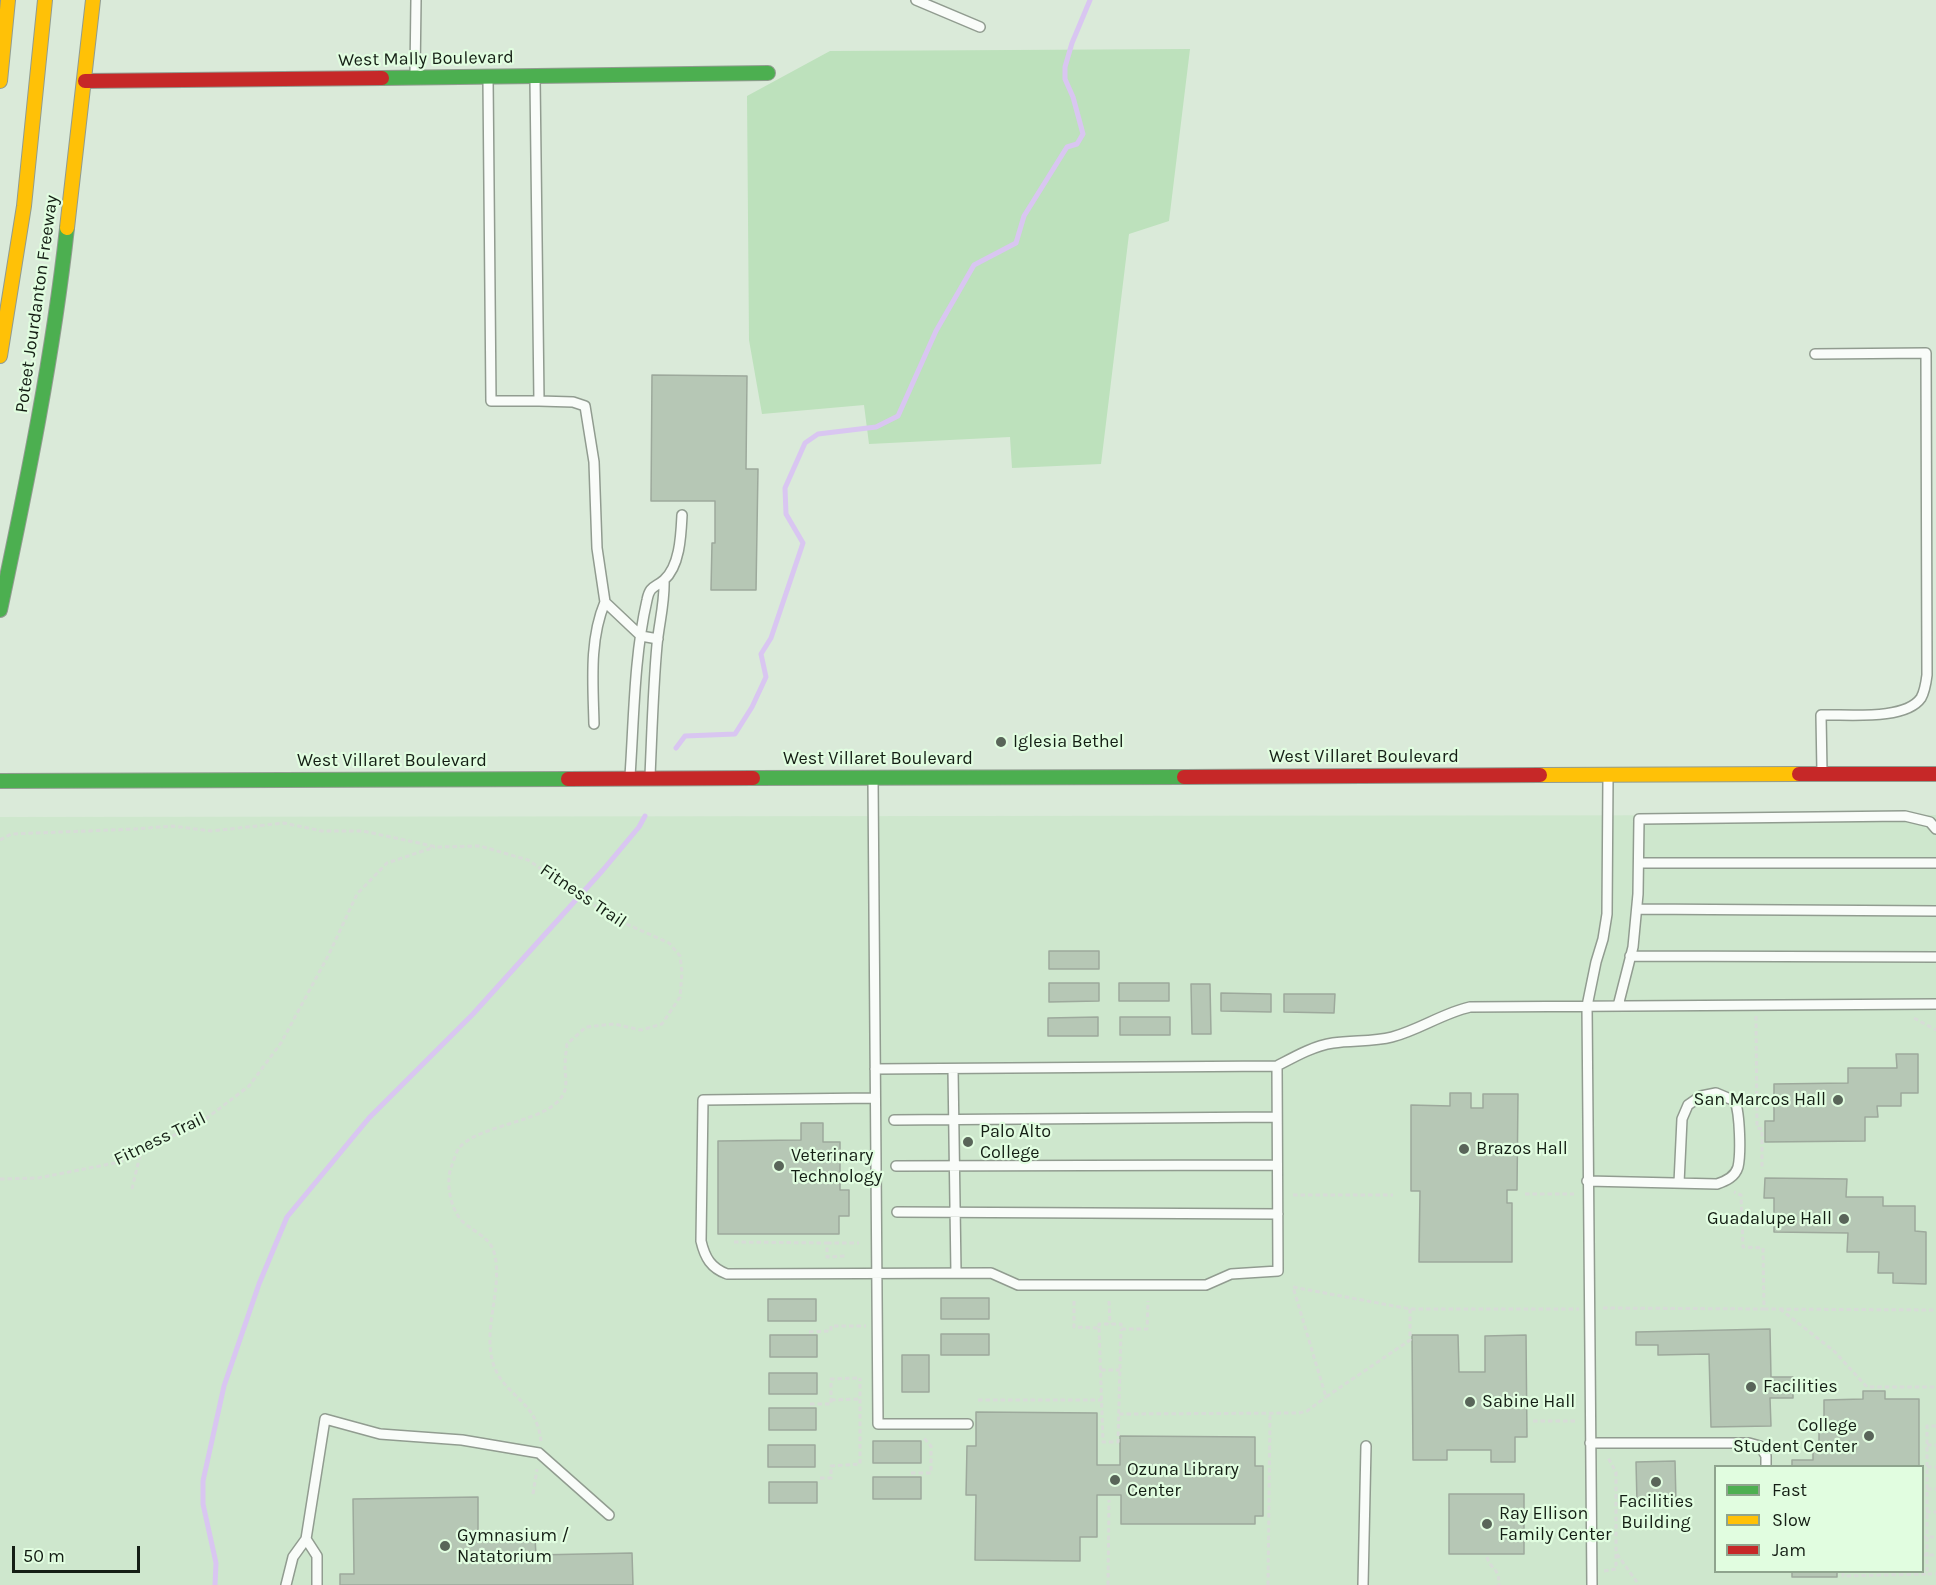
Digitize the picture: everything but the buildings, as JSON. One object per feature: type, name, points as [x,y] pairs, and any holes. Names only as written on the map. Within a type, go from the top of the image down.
[{"type":"street","points":[[0,81],[8,0]]},
{"type":"street","name":"Poteet Jourdanton Freeway","points":[[0,356],[24,206],[45,0]]},
{"type":"street","name":"Poteet Jourdanton Freeway","points":[[0,610],[26,486],[58,310],[93,0]]},
{"type":"street","name":"West Mally Boulevard","points":[[85,81],[768,73]]},
{"type":"street","name":"West Villaret Boulevard","points":[[0,781],[1936,774]]},
{"type":"lane","points":[[415,77],[416,0]]},
{"type":"lane","points":[[916,0],[980,27]]},
{"type":"lane","points":[[488,76],[491,177],[491,402],[573,402],[585,406],[594,462],[597,548],[605,602],[597,620],[593,656],[594,724]]},
{"type":"lane","points":[[535,76],[539,402]]},
{"type":"lane","points":[[1815,354],[1926,353],[1927,675],[1925,689],[1920,700],[1893,713],[1821,715],[1822,774]]},
{"type":"lane","points":[[650,778],[653,699],[658,639],[665,594],[664,580],[680,550],[682,515]]},
{"type":"lane","points":[[629,778],[641,636],[647,598],[653,586],[664,580]]},
{"type":"lane","points":[[605,602],[641,636],[658,639]]},
{"type":"lane","points":[[1592,1585],[1587,1006],[1607,914],[1608,774]]},
{"type":"lane","points":[[873,777],[875,1273],[878,1424],[968,1424]]},
{"type":"lane","points":[[1618,1006],[1630,956],[1637,909],[1639,819],[1905,816],[1930,822],[1936,830]]},
{"type":"lane","points":[[1639,863],[1936,862]]},
{"type":"lane","points":[[1637,909],[1936,911]]},
{"type":"lane","points":[[1630,956],[1936,957]]},
{"type":"lane","points":[[875,1069],[1277,1066],[1317,1047],[1331,1043],[1372,1041],[1393,1036],[1470,1007],[1936,1004]]},
{"type":"lane","points":[[875,1098],[703,1100],[701,1241],[704,1254],[711,1264],[727,1274],[991,1273],[1018,1285],[1206,1285],[1231,1274],[1278,1271],[1277,1066]]},
{"type":"lane","points":[[953,1069],[956,1273]]},
{"type":"lane","points":[[1587,1181],[1717,1184],[1729,1179],[1738,1168],[1739,1112],[1735,1101],[1716,1093],[1701,1096],[1688,1105],[1682,1119],[1679,1183]]},
{"type":"lane","points":[[894,1120],[1277,1117]]},
{"type":"lane","points":[[896,1166],[1277,1165]]},
{"type":"lane","points":[[897,1212],[1278,1214]]},
{"type":"lane","points":[[286,1585],[293,1557],[306,1539],[325,1419],[380,1434],[462,1440],[539,1453],[609,1515]]},
{"type":"lane","points":[[1590,1443],[1749,1443],[1760,1446],[1766,1456],[1766,1465]]},
{"type":"lane","points":[[1363,1585],[1365,1446]]},
{"type":"lane","points":[[306,1539],[317,1556],[317,1585]]},
{"type":"path","name":"Fitness Trail","points":[[0,840],[11,834],[173,826],[211,831],[284,823],[322,831],[363,831],[436,847],[480,846],[528,860],[613,918],[669,943],[680,956],[682,972],[680,998],[662,1023],[641,1030],[614,1023],[586,1027],[567,1044],[565,1090],[557,1102],[535,1116],[480,1133],[459,1148],[450,1168],[450,1196],[462,1220],[485,1237],[494,1251],[496,1271],[490,1339],[494,1365],[504,1383],[527,1405],[537,1422],[541,1440],[533,1494]]},
{"type":"path","name":"Fitness Trail","points":[[0,1179],[38,1178],[120,1162],[203,1121],[249,1086],[281,1043],[329,954],[357,894],[387,863],[436,847]]},
{"type":"path","points":[[1756,1005],[1757,1128],[1762,1129],[1762,1170]]},
{"type":"path","points":[[1914,1018],[1936,1030]]},
{"type":"path","points":[[132,1189],[141,1151]]},
{"type":"path","points":[[1732,1191],[1741,1195],[1743,1204],[1743,1247],[1763,1248],[1764,1309]]},
{"type":"path","points":[[1525,1194],[1574,1194]]},
{"type":"path","points":[[1293,1195],[1393,1195]]},
{"type":"path","points":[[734,1242],[859,1243]]},
{"type":"path","points":[[827,1243],[827,1257],[846,1256]]},
{"type":"path","points":[[1326,1397],[1293,1287],[1410,1309],[1936,1310]]},
{"type":"path","points":[[1121,1329],[1147,1329],[1148,1300]]},
{"type":"path","points":[[1074,1301],[1074,1328],[1099,1328]]},
{"type":"path","points":[[1109,1301],[1110,1324]]},
{"type":"path","points":[[1119,1414],[1307,1412],[1410,1340],[1410,1309]]},
{"type":"path","points":[[1780,1309],[1834,1351],[1868,1387],[1936,1387]]},
{"type":"path","points":[[1099,1324],[1110,1324],[1121,1324],[1118,1442],[1103,1442],[1099,1324]]},
{"type":"path","points":[[808,1332],[831,1331],[831,1326],[876,1326]]},
{"type":"path","points":[[1101,1370],[1120,1370]]},
{"type":"path","points":[[820,1478],[831,1478],[831,1466],[860,1464],[860,1378]]},
{"type":"path","points":[[810,1404],[831,1404],[831,1379],[877,1378]]},
{"type":"path","points":[[831,1400],[860,1399]]},
{"type":"path","points":[[978,1400],[1102,1400]]},
{"type":"path","points":[[1268,1585],[1270,1413]]},
{"type":"path","points":[[1533,1421],[1575,1421]]},
{"type":"path","points":[[1928,1574],[1924,1537],[1927,1426],[1936,1426]]},
{"type":"path","points":[[911,1473],[931,1473],[931,1446],[920,1433]]},
{"type":"path","points":[[1604,1443],[1605,1452],[1616,1472],[1616,1569],[1604,1571]]},
{"type":"path","points":[[1927,1445],[1936,1445]]},
{"type":"path","points":[[1927,1467],[1936,1467]]},
{"type":"path","points":[[1927,1489],[1936,1489]]},
{"type":"path","points":[[1108,1585],[1109,1500]]},
{"type":"path","points":[[1926,1512],[1936,1512]]},
{"type":"path","points":[[1924,1537],[1936,1537]]},
{"type":"path","points":[[1616,1553],[1639,1585]]},
{"type":"path","points":[[1925,1555],[1936,1555]]},
{"type":"path","points":[[1487,1557],[1488,1562],[1498,1572],[1499,1585]]},
{"type":"path","points":[[1843,1573],[1843,1576],[1881,1573],[1936,1574]]},
{"type":"shaded area","points":[[1190,49],[1169,221],[1129,234],[1101,464],[1012,468],[1010,437],[869,444],[864,405],[762,414],[749,340],[747,96],[830,51]]},
{"type":"shaded area","name":"Palo Alto College","points":[[1936,815],[1936,1585],[0,1585],[0,817]]},
{"type":"waterway","points":[[676,748],[685,736],[735,734],[752,707],[766,677],[761,654],[771,638],[803,543],[786,514],[785,488],[805,443],[818,434],[876,427],[898,416],[936,331],[974,265],[1016,243],[1024,216],[1067,147],[1077,144],[1083,134],[1073,97],[1065,79],[1065,67],[1072,43],[1090,0]]},
{"type":"waterway","points":[[215,1585],[216,1563],[203,1504],[203,1481],[224,1386],[259,1284],[287,1217],[369,1118],[473,1014],[603,870],[639,827],[645,816]]},
{"type":"traffic: fast","points":[[382,78],[768,73]]},
{"type":"traffic: fast","points":[[0,610],[47,372],[67,228]]},
{"type":"traffic: fast","points":[[753,778],[1184,777]]},
{"type":"traffic: fast","points":[[0,781],[568,779]]},
{"type":"traffic: slow","points":[[0,81],[8,0]]},
{"type":"traffic: slow","points":[[0,356],[24,206],[45,0]]},
{"type":"traffic: slow","points":[[67,228],[93,0]]},
{"type":"traffic: slow","points":[[1540,775],[1799,774]]},
{"type":"traffic: jam","points":[[85,81],[382,78]]},
{"type":"traffic: jam","points":[[1799,774],[1936,774]]},
{"type":"traffic: jam","points":[[1184,777],[1540,775]]},
{"type":"traffic: jam","points":[[568,779],[753,778]]},
{"type":"place","name":"Iglesia Bethel","points":[[1001,742]]},
{"type":"place","name":"San Marcos Hall","points":[[1838,1100]]},
{"type":"place","name":"Palo Alto College","points":[[968,1142]]},
{"type":"place","name":"Brazos Hall","points":[[1464,1149]]},
{"type":"place","name":"Veterinary Technology","points":[[779,1166]]},
{"type":"place","name":"Guadalupe Hall","points":[[1844,1219]]},
{"type":"place","name":"Facilities","points":[[1751,1387]]},
{"type":"place","name":"Sabine Hall","points":[[1470,1402]]},
{"type":"place","name":"College Student Center","points":[[1869,1436]]},
{"type":"place","name":"Ozuna Library Center","points":[[1115,1480]]},
{"type":"place","name":"Facilities Building","points":[[1656,1482]]},
{"type":"place","name":"Ray Ellison Family Center","points":[[1487,1524]]},
{"type":"place","name":"Gymnasium / Natatorium","points":[[445,1546]]}]
